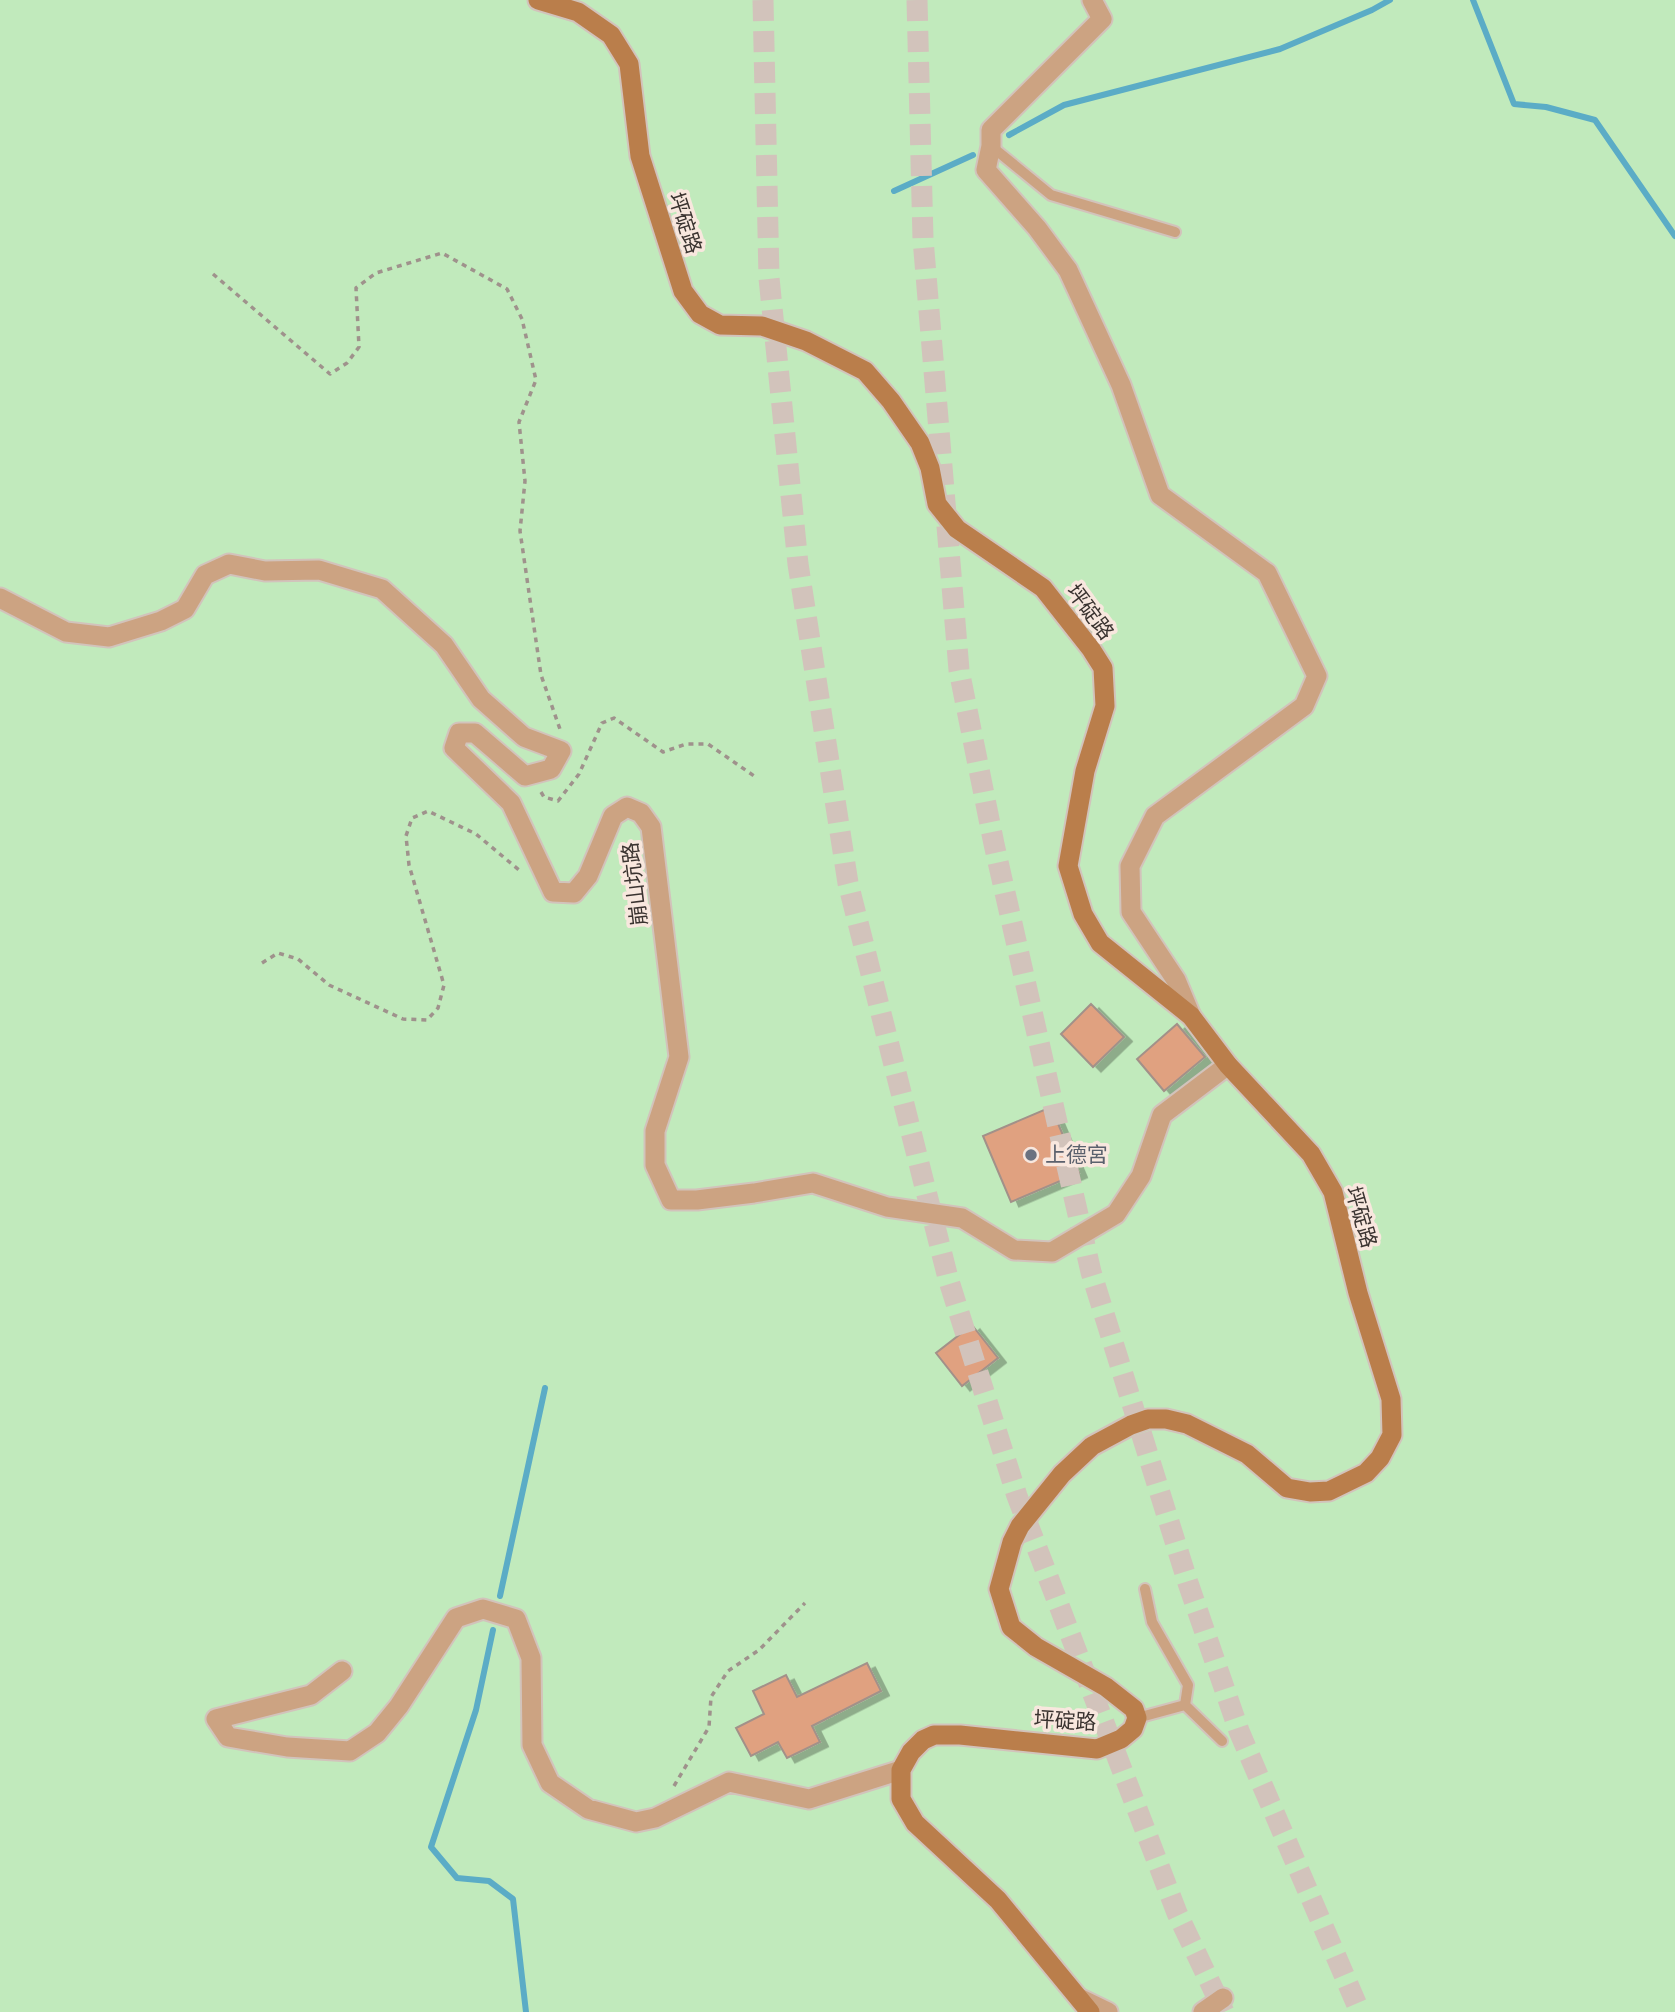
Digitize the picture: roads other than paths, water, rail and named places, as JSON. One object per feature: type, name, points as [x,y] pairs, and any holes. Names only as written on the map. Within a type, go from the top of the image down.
[{"type":"main road","name":"坪碇路","points":[[538,0],[578,12],[611,35],[629,64],[640,156],[683,291],[700,314],[720,326],[762,326],[806,341],[865,371],[891,401],[920,443],[930,468],[937,504],[957,529],[1043,588],[1103,668],[1105,706],[1085,771],[1068,866],[1083,914],[1100,943],[1191,1016],[1228,1066],[1311,1154],[1333,1192],[1358,1293],[1391,1399],[1392,1435],[1380,1458],[1366,1473],[1329,1491],[1310,1493],[1287,1488],[1247,1454],[1186,1424],[1166,1419],[1148,1419],[1130,1424],[1092,1446],[1062,1474],[1020,1526],[1012,1542],[999,1589],[1011,1627],[1037,1647],[1106,1687],[1134,1709],[1137,1718],[1133,1729],[1121,1739],[1097,1749],[960,1735],[934,1735],[923,1740],[911,1752],[901,1770]]},
{"type":"main road","points":[[901,1770],[901,1799],[915,1823],[998,1900],[1085,2005]]},
{"type":"street","points":[[1091,0],[1102,19],[991,130],[986,170],[1037,228],[1068,270],[1121,385],[1160,495],[1267,573],[1317,676],[1304,706],[1155,817],[1130,866],[1131,912],[1176,979],[1191,1016]]},
{"type":"street","name":"崩山坑路","points":[[0,598],[66,632],[109,637],[161,621],[185,609],[205,575],[229,564],[265,571],[320,570],[382,589],[444,645],[481,699],[524,737],[561,751],[551,769],[525,776],[475,733],[459,733],[454,748],[511,803],[553,892],[574,893],[588,876],[613,816],[627,807],[641,813],[652,827],[679,1057],[655,1131],[655,1165],[671,1200],[754,1194],[813,1182],[887,1207],[962,1218],[1014,1250],[1052,1252],[1116,1214],[1141,1176],[1161,1115],[1228,1066]]},
{"type":"street","points":[[342,1671],[311,1695],[216,1719],[228,1737],[286,1747],[350,1751],[384,1724],[456,1618],[483,1609],[516,1619],[531,1658],[532,1745],[550,1783],[589,1809],[636,1822],[655,1818],[729,1782],[809,1799],[901,1770]]},
{"type":"street","points":[[1203,2012],[1223,1998]]},
{"type":"street","points":[[1085,2005],[1108,2012]]},
{"type":"lane","points":[[991,146],[1051,195],[1175,232]]},
{"type":"lane","points":[[1145,1589],[1152,1622],[1188,1685],[1185,1705]]},
{"type":"lane","points":[[1137,1718],[1185,1705]]},
{"type":"lane","points":[[1185,1705],[1222,1741]]},
{"type":"waterway","points":[[1009,135],[1064,105],[1280,49],[1390,0]]},
{"type":"waterway","points":[[1473,0],[1514,104],[1546,107],[1595,120],[1675,236]]},
{"type":"waterway","points":[[894,191],[973,155]]},
{"type":"waterway","points":[[500,1596],[545,1388]]},
{"type":"waterway","points":[[493,1630],[476,1710],[431,1847],[457,1878],[489,1881],[513,1899],[526,2012]]},
{"type":"tunnel","points":[[763,0],[769,278],[798,564],[848,883],[948,1278],[1017,1496],[1177,1913],[1224,2012]]},
{"type":"tunnel","points":[[917,0],[923,239],[959,670],[994,844],[1091,1272],[1188,1583],[1239,1731],[1360,2012]]},
{"type":"place","name":"上德宮","points":[[1031,1155]]}]
